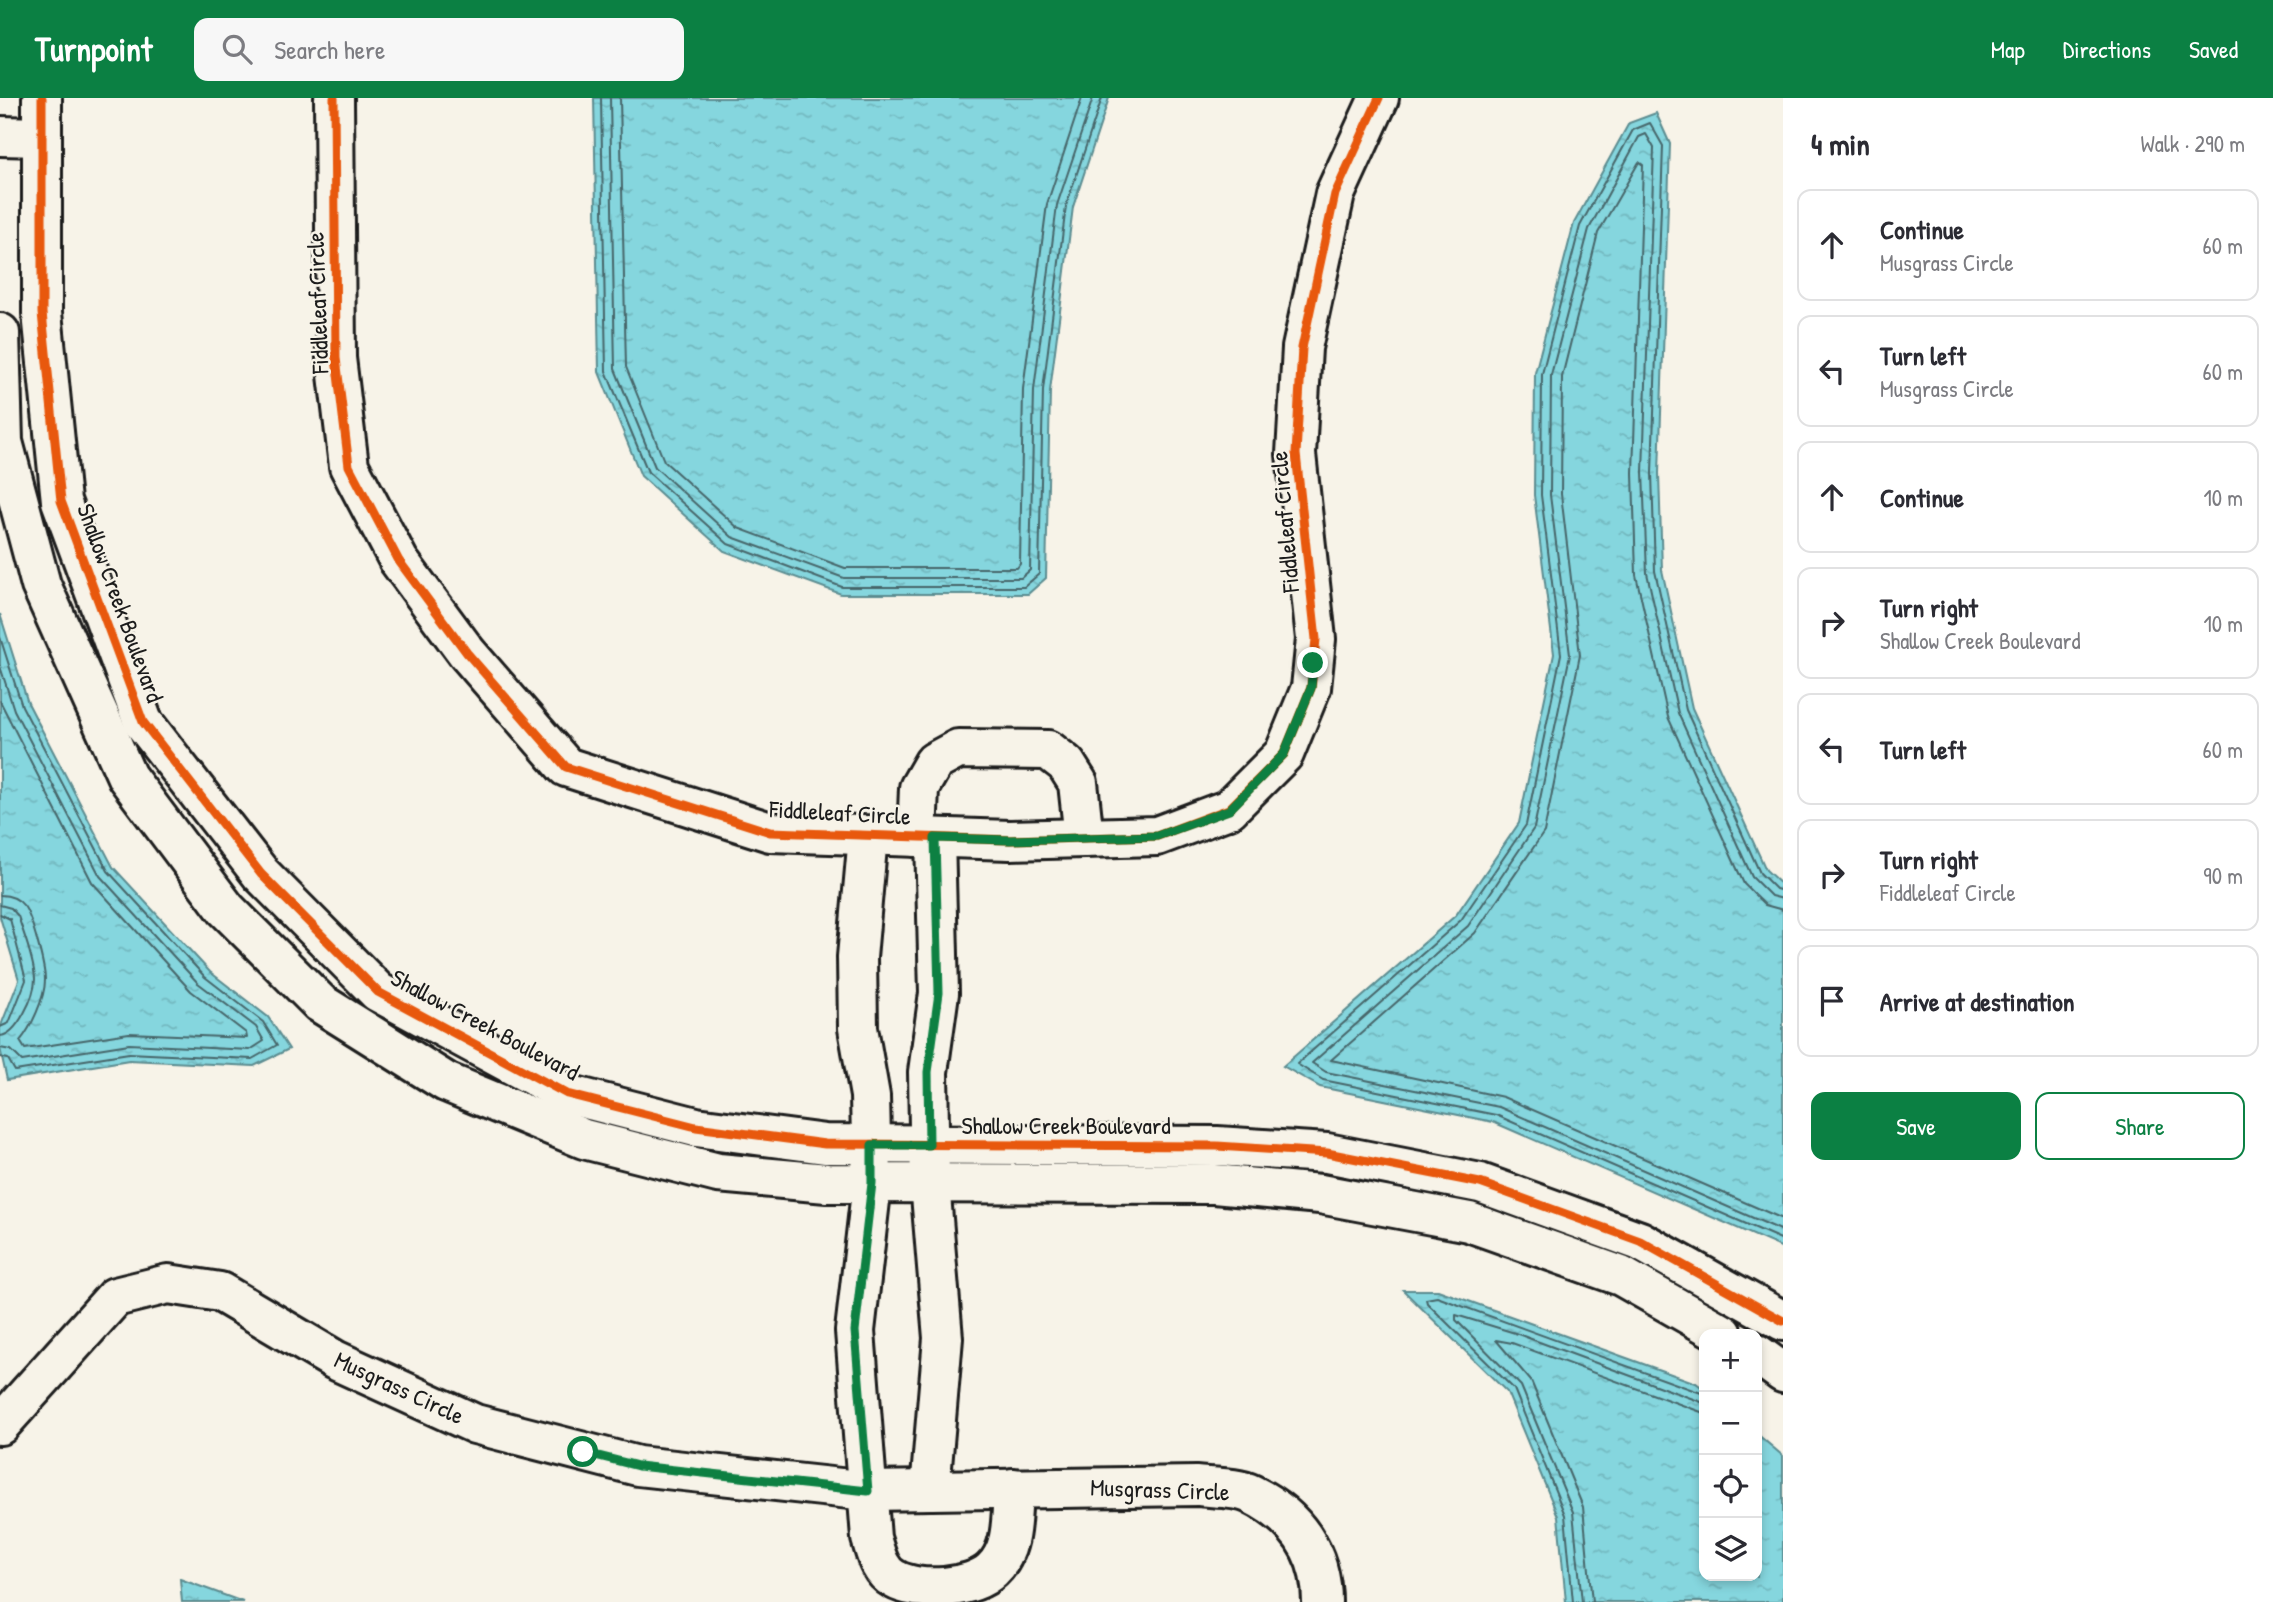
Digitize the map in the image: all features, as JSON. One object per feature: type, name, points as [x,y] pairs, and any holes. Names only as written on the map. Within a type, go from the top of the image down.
[{"type":"street","name":"Shallow Creek Boulevard","points":[[42,98],[42,313],[61,501],[144,722],[261,874],[378,992],[567,1094],[696,1128],[825,1144],[1217,1146],[1327,1153],[1480,1183],[1640,1241],[1783,1321]]},
{"type":"street","name":"Fiddleleaf Circle","points":[[334,98],[336,358],[349,466],[399,561],[467,653],[566,767],[770,832],[926,838],[1157,836],[1229,810],[1284,754],[1311,688],[1316,639],[1296,454],[1301,348],[1335,194],[1379,98]]},
{"type":"street","points":[[0,136],[42,137]]},
{"type":"street","points":[[0,333],[3,443],[41,584],[127,777],[226,909],[320,1003],[446,1082],[584,1139],[718,1173],[827,1183],[1214,1184],[1334,1196],[1469,1222],[1621,1276],[1714,1329]]},
{"type":"street","points":[[930,1490],[943,1338],[929,1183],[928,1072],[939,993],[926,838],[919,788],[934,762],[958,749],[1048,750],[1066,764],[1078,783],[1084,838]]},
{"type":"street","points":[[868,836],[857,957],[858,1028],[870,1096],[872,1183],[855,1331],[871,1538],[880,1566],[894,1580],[920,1586],[970,1583],[992,1570],[1007,1549],[1013,1488]]},
{"type":"street","name":"Musgrass Circle","points":[[0,1425],[115,1297],[168,1284],[220,1292],[335,1360],[475,1424],[638,1466],[868,1491],[1197,1486],[1250,1493],[1303,1531],[1322,1580],[1322,1602]]},
{"type":"street","points":[[1762,1358],[1783,1373]]},
{"type":"water","points":[[594,98],[1109,98],[1073,207],[1050,391],[1046,578],[1028,594],[841,594],[724,551],[641,476],[599,372]]},
{"type":"water","points":[[1656,113],[1670,144],[1659,473],[1662,570],[1692,708],[1766,870],[1783,886],[1783,1248],[1493,1122],[1320,1087],[1283,1066],[1456,915],[1519,823],[1554,654],[1534,495],[1535,373],[1574,223],[1629,123]]},
{"type":"water","points":[[0,614],[28,703],[113,867],[210,972],[268,1017],[289,1049],[254,1066],[129,1060],[7,1080],[0,1048],[0,1028],[19,980],[0,917]]},
{"type":"water","points":[[1403,1290],[1438,1290],[1699,1385],[1699,1581],[1762,1581],[1762,1438],[1783,1456],[1783,1602],[1566,1602],[1558,1516],[1507,1392]]},
{"type":"water","points":[[180,1579],[243,1602],[182,1602]]},
{"type":"cycle path","points":[[42,98],[42,313],[61,501],[143,722],[261,874],[378,992],[567,1094],[696,1127],[825,1144],[1217,1146],[1327,1153],[1480,1183],[1640,1241],[1783,1321]]},
{"type":"cycle path","points":[[334,98],[336,358],[349,466],[399,561],[467,653],[566,767],[770,832],[1010,840],[1157,836],[1229,809],[1284,754],[1311,688],[1316,639],[1296,454],[1302,348],[1335,194],[1379,98]]},
{"type":"route","points":[[583,1452],[638,1466],[868,1491],[855,1331],[872,1183],[872,1145],[929,1145],[928,1072],[939,993],[935,838],[1010,840],[1157,836],[1229,810],[1284,754],[1311,688],[1313,663]]}]
